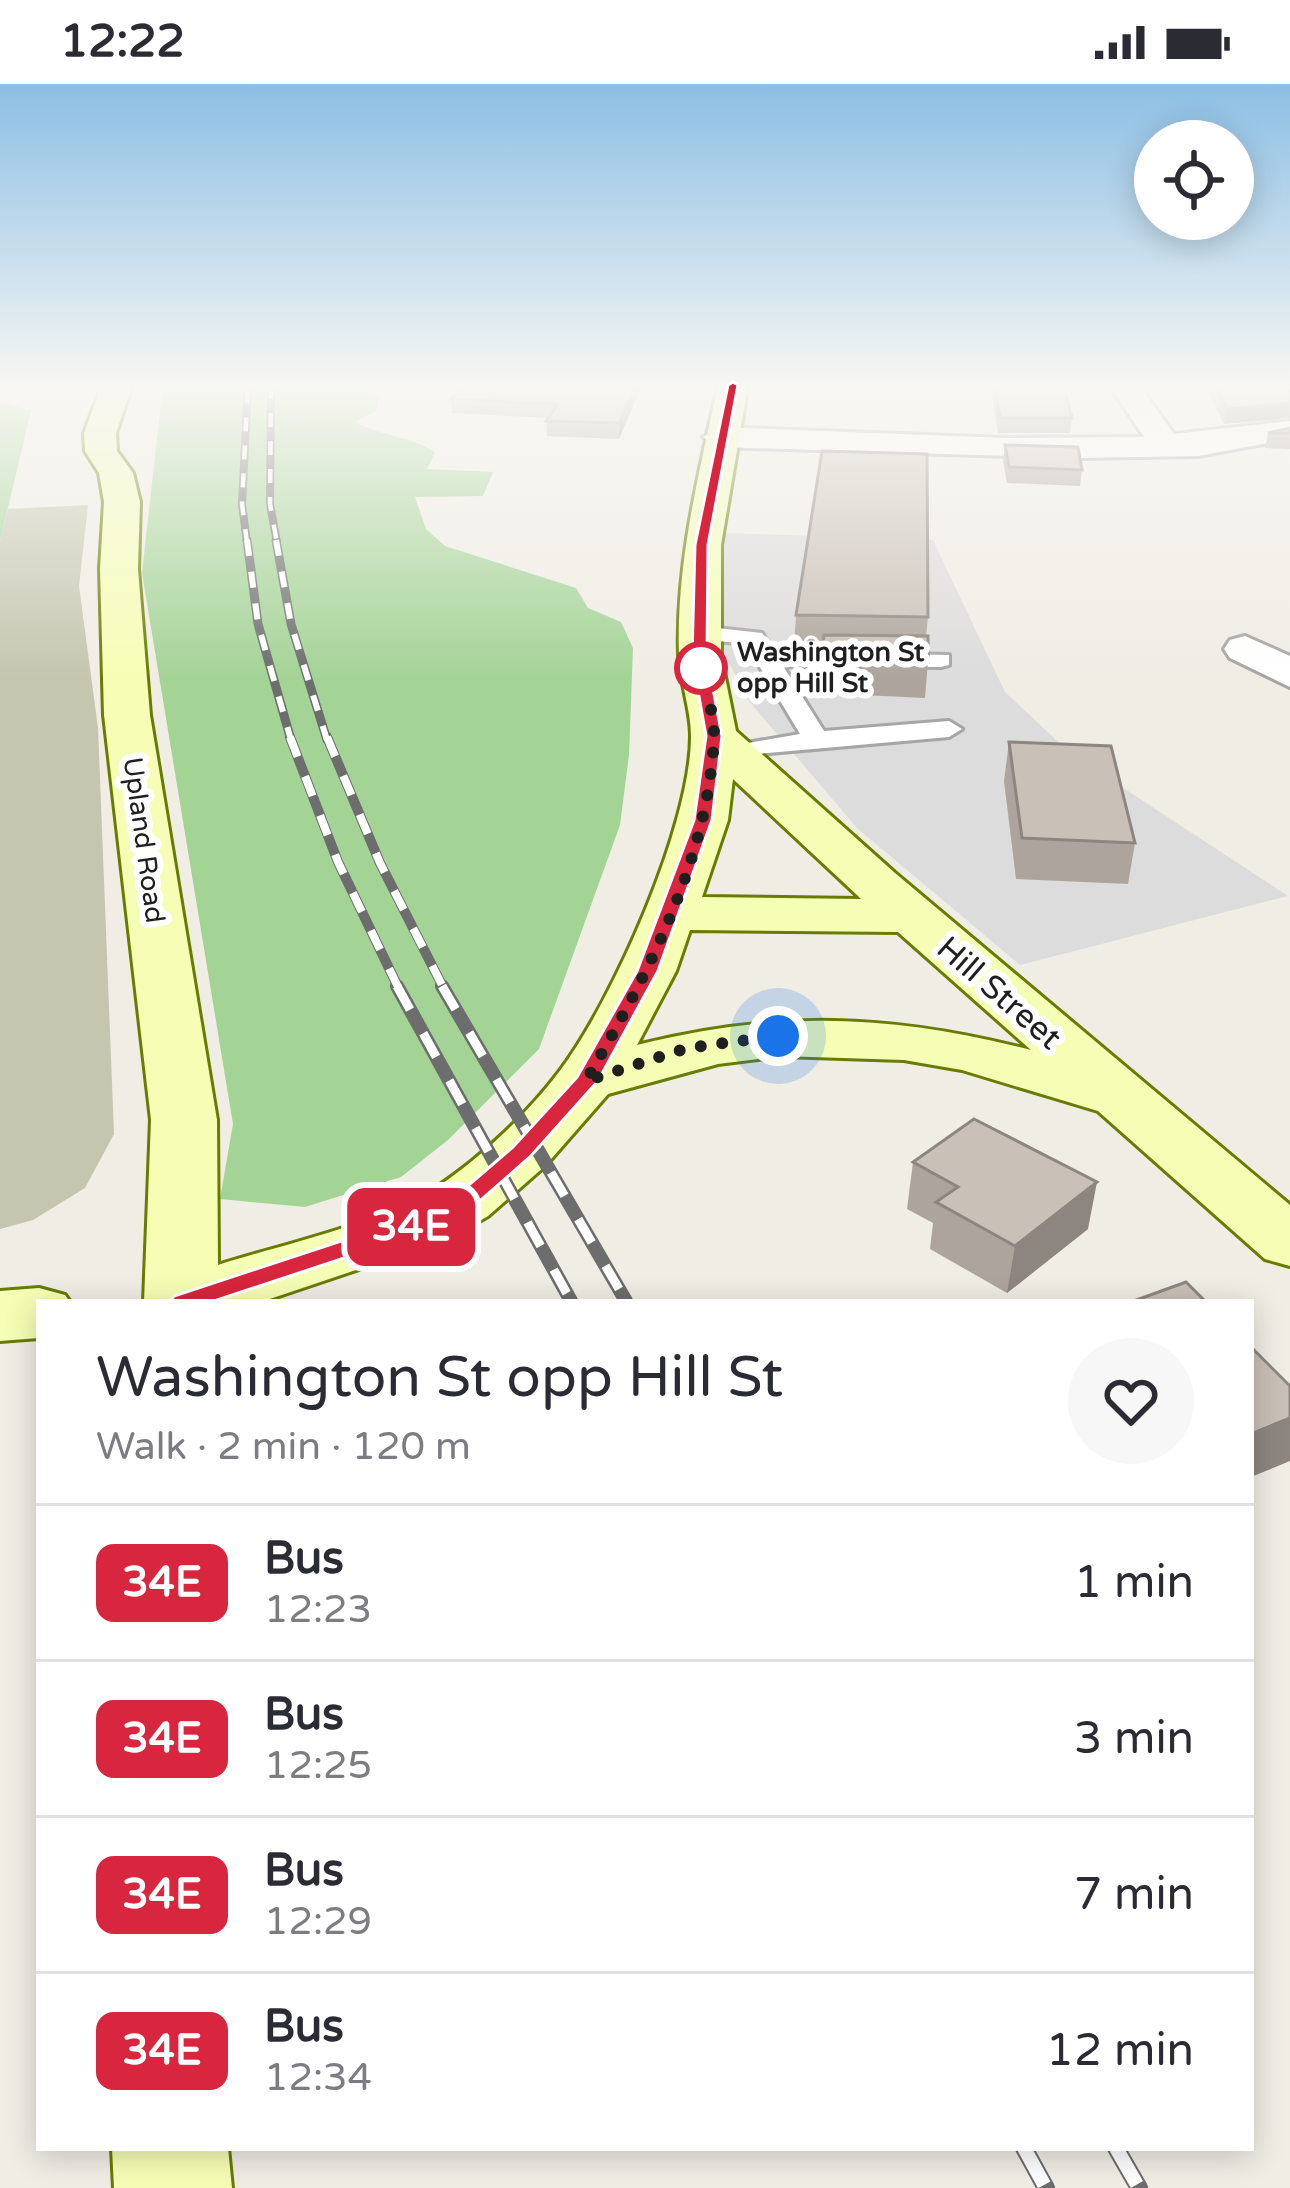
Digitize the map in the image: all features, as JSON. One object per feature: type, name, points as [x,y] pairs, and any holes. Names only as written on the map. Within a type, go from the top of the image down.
[{"type":"street","name":"Upland Road","points":[[118,483],[127,715],[184,1120],[182,1299]]},
{"type":"street","points":[[191,1299],[426,1222],[464,1201],[521,1152],[586,1081],[647,971],[672,913],[724,744],[699,633],[702,545],[712,483]]},
{"type":"street","points":[[1245,649],[1290,674]]},
{"type":"street","name":"Hill Street","points":[[724,744],[913,916],[1290,1243]]},
{"type":"street","points":[[672,913],[913,916]]},
{"type":"street","points":[[586,1081],[687,1048],[823,1034],[932,1045],[996,1058],[1129,1104]]},
{"type":"street","points":[[0,1316],[36,1313]]},
{"type":"street","points":[[170,2151],[173,2188]]},
{"type":"lane","points":[[699,633],[754,638],[816,739]]},
{"type":"lane","points":[[767,659],[940,660]]},
{"type":"lane","points":[[724,744],[949,730]]},
{"type":"shaded area","points":[[88,505],[79,586],[98,728],[114,1134],[85,1188],[33,1220],[0,1229],[0,541],[8,509]]},
{"type":"shaded area","points":[[725,533],[933,540],[1005,692],[1070,753],[1288,896],[1020,965],[857,828],[748,700],[722,649],[714,588]]},
{"type":"green space","points":[[0,483],[14,483],[0,541]]},
{"type":"green space","points":[[152,483],[488,483],[483,496],[415,497],[426,529],[445,546],[576,588],[588,608],[621,622],[633,648],[629,755],[620,825],[539,1049],[448,1140],[401,1177],[305,1207],[220,1199],[233,1124],[142,573]]},
{"type":"building","points":[[817,483],[927,483],[928,617],[796,615]]},
{"type":"building","points":[[824,635],[928,636],[928,662],[822,657]]},
{"type":"building","points":[[1009,742],[1111,746],[1135,843],[1022,838]]},
{"type":"building","points":[[974,1119],[1097,1182],[1015,1246],[936,1202],[958,1187],[913,1162]]},
{"type":"building","points":[[1186,1282],[1203,1299],[1139,1299]]},
{"type":"building","points":[[1254,1350],[1290,1386],[1290,1418],[1254,1433]]},
{"type":"railway","points":[[243,483],[247,543]]},
{"type":"railway","points":[[270,483],[277,543]]},
{"type":"railway","points":[[247,540],[258,624],[291,738]]},
{"type":"railway","points":[[276,540],[291,624],[327,740]]},
{"type":"railway","points":[[327,737],[380,863],[444,989]]},
{"type":"railway","points":[[291,738],[338,862],[399,989]]},
{"type":"railway","points":[[397,986],[570,1299]]},
{"type":"railway","points":[[442,986],[625,1299]]},
{"type":"railway","points":[[1026,2151],[1046,2188]]},
{"type":"railway","points":[[1118,2151],[1139,2188]]},
{"type":"bus line","name":"34E","points":[[192,1299],[426,1222],[464,1201],[521,1152],[586,1081],[647,971],[703,820],[714,736],[698,615],[712,483]]},
{"type":"place","name":"Washington St opp Hill St","points":[[701,668]]},
{"type":"route","points":[[701,668],[700,657],[714,736],[703,820],[647,971],[586,1081],[687,1048],[778,1036]]}]
